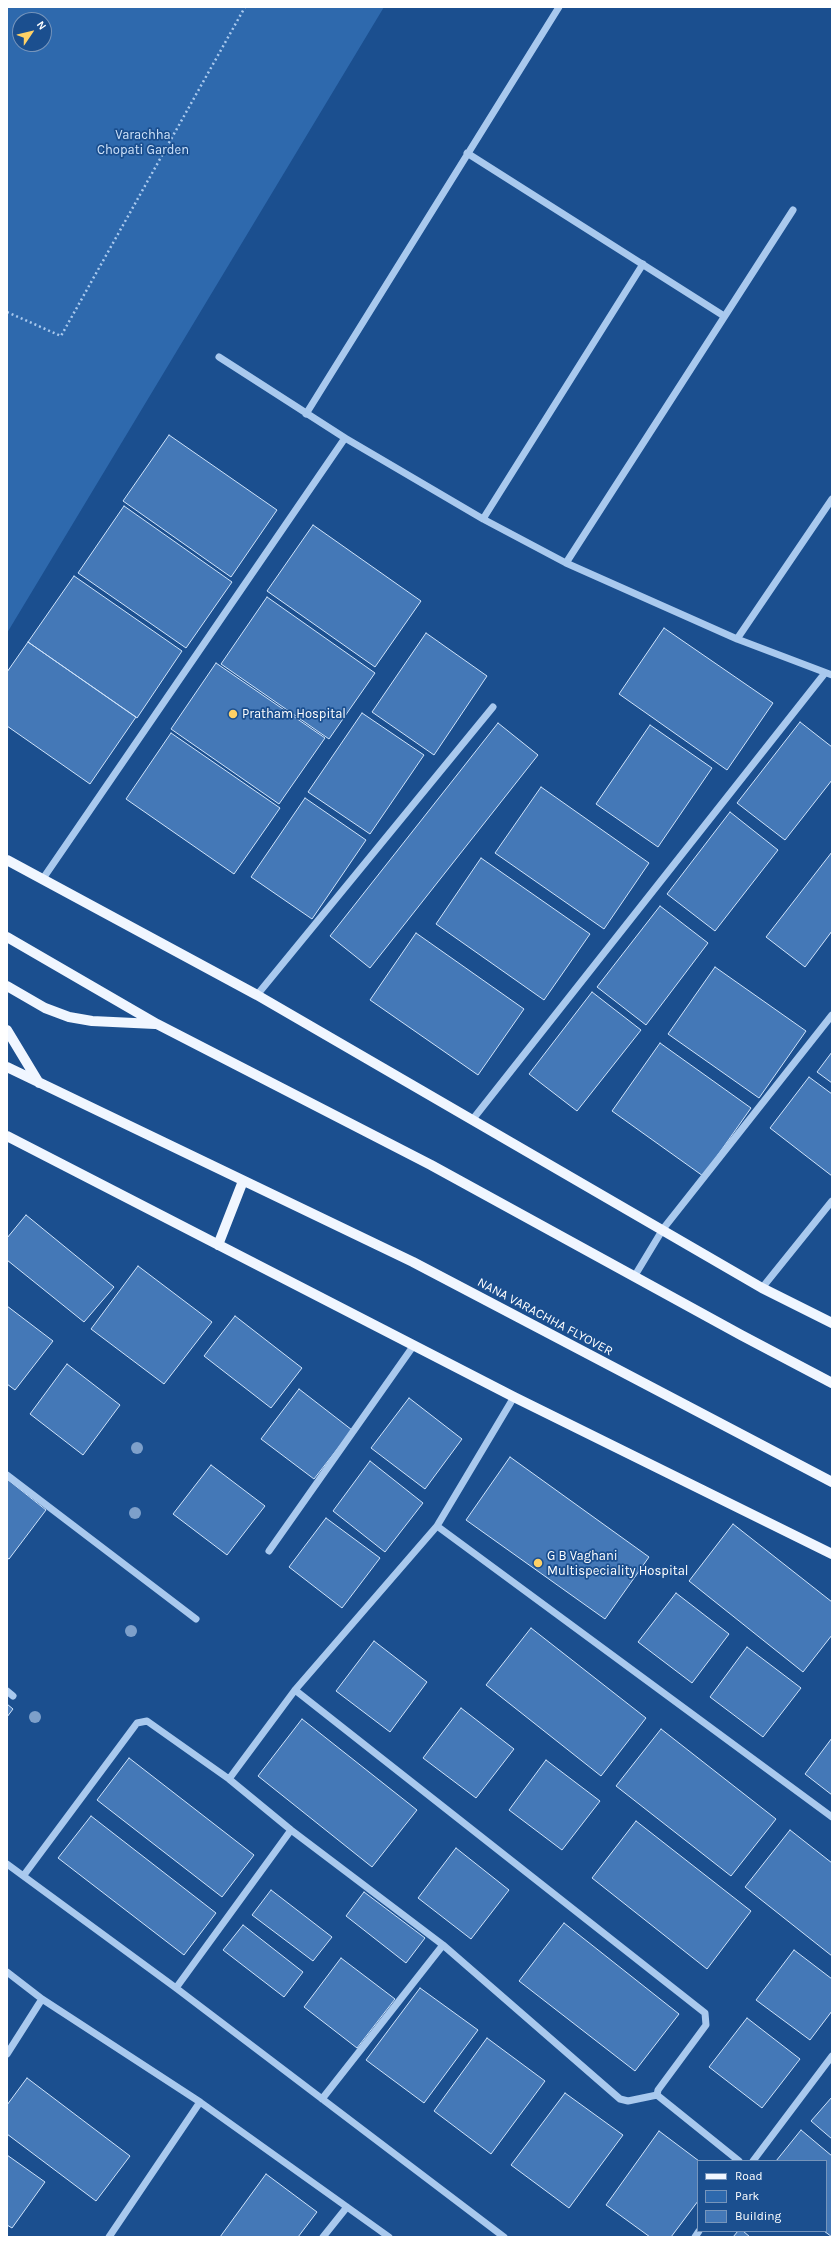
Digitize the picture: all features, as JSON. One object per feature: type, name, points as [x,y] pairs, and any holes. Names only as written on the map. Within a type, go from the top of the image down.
[{"type":"main road","points":[[7,860],[257,995],[663,1229],[762,1288],[832,1323]]},
{"type":"main road","points":[[7,936],[157,1024],[431,1165],[634,1277],[832,1383]]},
{"type":"main road","points":[[7,986],[45,1008],[69,1017],[92,1021],[157,1024]]},
{"type":"main road","points":[[7,1030],[39,1083]]},
{"type":"main road","name":"NANA VARACHHA FLYOVER","points":[[7,1066],[39,1083],[413,1262],[832,1482]]},
{"type":"main road","points":[[7,1136],[514,1397],[832,1554]]},
{"type":"main road","points":[[218,1244],[243,1181]]},
{"type":"street","points":[[306,414],[559,7]]},
{"type":"street","points":[[467,153],[724,316]]},
{"type":"street","points":[[566,563],[793,210]]},
{"type":"street","points":[[483,519],[643,264]]},
{"type":"street","points":[[219,357],[345,438],[483,519],[566,563],[737,639],[829,674],[473,1120]]},
{"type":"street","points":[[42,880],[345,438]]},
{"type":"street","points":[[737,639],[832,499]]},
{"type":"street","points":[[257,995],[493,707]]},
{"type":"street","points":[[634,1277],[663,1229],[832,1015]]},
{"type":"street","points":[[762,1288],[832,1201]]},
{"type":"street","points":[[269,1551],[414,1345]]},
{"type":"street","points":[[229,1779],[295,1690],[437,1526],[514,1397]]},
{"type":"street","points":[[7,1475],[196,1619]]},
{"type":"street","points":[[437,1526],[832,1817]]},
{"type":"street","points":[[295,1690],[705,2013],[706,2025],[658,2090],[657,2095]]},
{"type":"street","points":[[24,1875],[137,1723],[147,1721],[229,1779],[291,1830],[442,1945],[620,2099],[628,2101],[657,2095]]},
{"type":"street","points":[[176,1988],[291,1830]]},
{"type":"street","points":[[7,1864],[176,1988],[504,2237]]},
{"type":"street","points":[[322,2099],[442,1945]]},
{"type":"street","points":[[7,1972],[42,1999],[200,2102],[389,2237]]},
{"type":"street","points":[[7,2054],[42,1999]]},
{"type":"street","points":[[754,2160],[832,2056]]},
{"type":"street","points":[[657,2095],[738,2160]]},
{"type":"street","points":[[109,2237],[200,2102]]},
{"type":"street","points":[[323,2237],[347,2207]]},
{"type":"path","points":[[7,312],[60,336],[245,7]]},
{"type":"green space","name":"Varachha Chopati Garden","points":[[7,7],[384,7],[7,633]]},
{"type":"building","points":[[169,435],[277,510],[231,577],[123,501]]},
{"type":"building","points":[[124,506],[232,582],[186,648],[78,573]]},
{"type":"building","points":[[313,525],[421,601],[375,667],[267,591]]},
{"type":"building","points":[[74,576],[182,651],[137,718],[28,642]]},
{"type":"building","points":[[267,597],[375,673],[329,739],[221,664]]},
{"type":"building","points":[[664,628],[773,703],[727,770],[619,694]]},
{"type":"building","points":[[426,633],[487,676],[434,755],[372,712]]},
{"type":"building","points":[[28,642],[136,717],[90,784],[7,726],[7,672]]},
{"type":"building","points":[[216,663],[325,738],[279,804],[171,729]]},
{"type":"building","points":[[362,713],[424,755],[370,834],[308,792]]},
{"type":"building","points":[[800,722],[832,747],[832,780],[785,840],[737,803]]},
{"type":"building","points":[[498,723],[538,755],[370,968],[330,936]]},
{"type":"building","points":[[650,725],[712,768],[658,847],[596,804]]},
{"type":"building","points":[[171,733],[280,808],[234,874],[126,799]]},
{"type":"building","points":[[541,787],[649,863],[604,929],[495,853]]},
{"type":"building","points":[[305,798],[366,840],[312,919],[251,877]]},
{"type":"building","points":[[730,812],[778,850],[715,931],[667,894]]},
{"type":"building","points":[[832,852],[832,931],[805,967],[766,937]]},
{"type":"building","points":[[481,858],[590,934],[544,1000],[436,924]]},
{"type":"building","points":[[660,906],[708,943],[646,1025],[597,987]]},
{"type":"building","points":[[416,933],[524,1009],[478,1075],[370,1000]]},
{"type":"building","points":[[715,967],[806,1031],[759,1098],[668,1034]]},
{"type":"building","points":[[592,992],[641,1030],[577,1111],[529,1074]]},
{"type":"building","points":[[660,1043],[751,1108],[703,1176],[612,1111]]},
{"type":"building","points":[[832,1052],[832,1083],[817,1072]]},
{"type":"building","points":[[809,1077],[832,1094],[832,1176],[770,1128]]},
{"type":"building","points":[[26,1215],[114,1287],[84,1322],[7,1260],[7,1238]]},
{"type":"building","points":[[138,1266],[212,1322],[164,1384],[91,1329]]},
{"type":"building","points":[[7,1306],[53,1341],[15,1390],[7,1384]]},
{"type":"building","points":[[235,1316],[302,1368],[271,1408],[204,1356]]},
{"type":"building","points":[[67,1364],[120,1405],[83,1455],[30,1414]]},
{"type":"building","points":[[299,1389],[352,1430],[314,1479],[261,1439]]},
{"type":"building","points":[[409,1398],[462,1439],[425,1489],[371,1448]]},
{"type":"building","points":[[510,1457],[649,1557],[605,1619],[466,1520]]},
{"type":"building","points":[[370,1461],[423,1503],[385,1552],[333,1511]]},
{"type":"building","points":[[211,1465],[265,1506],[227,1555],[173,1514]]},
{"type":"building","points":[[7,1479],[46,1510],[9,1559],[7,1558]]},
{"type":"building","points":[[326,1518],[380,1558],[342,1608],[289,1567]]},
{"type":"building","points":[[733,1524],[832,1602],[832,1635],[803,1672],[689,1581]]},
{"type":"building","points":[[676,1593],[729,1634],[692,1683],[638,1642]]},
{"type":"building","points":[[531,1628],[646,1718],[601,1776],[486,1685]]},
{"type":"building","points":[[374,1641],[427,1682],[390,1732],[336,1691]]},
{"type":"building","points":[[747,1647],[801,1688],[763,1737],[710,1697]]},
{"type":"building","points":[[7,1704],[13,1709],[7,1717]]},
{"type":"building","points":[[461,1708],[514,1749],[476,1798],[423,1758]]},
{"type":"building","points":[[302,1719],[417,1810],[372,1867],[258,1776]]},
{"type":"building","points":[[661,1729],[776,1819],[731,1876],[616,1786]]},
{"type":"building","points":[[832,1738],[832,1795],[805,1774]]},
{"type":"building","points":[[129,1758],[254,1855],[222,1897],[97,1800]]},
{"type":"building","points":[[546,1760],[600,1801],[562,1850],[509,1810]]},
{"type":"building","points":[[91,1816],[216,1913],[184,1955],[58,1858]]},
{"type":"building","points":[[636,1821],[751,1911],[707,1969],[592,1878]]},
{"type":"building","points":[[790,1830],[832,1863],[832,1956],[745,1887]]},
{"type":"building","points":[[456,1848],[509,1890],[471,1939],[418,1898]]},
{"type":"building","points":[[271,1890],[332,1937],[313,1961],[252,1915]]},
{"type":"building","points":[[364,1892],[425,1938],[406,1963],[346,1916]]},
{"type":"building","points":[[564,1923],[679,2014],[635,2071],[519,1981]]},
{"type":"building","points":[[243,1925],[303,1972],[284,1997],[223,1950]]},
{"type":"building","points":[[794,1950],[832,1979],[832,2011],[810,2040],[756,2000]]},
{"type":"building","points":[[341,1958],[395,1999],[357,2048],[304,2007]]},
{"type":"building","points":[[420,1988],[478,2030],[424,2103],[366,2060]]},
{"type":"building","points":[[747,2018],[800,2059],[762,2108],[709,2067]]},
{"type":"building","points":[[487,2038],[545,2081],[491,2154],[434,2111]]},
{"type":"building","points":[[27,2078],[130,2156],[96,2201],[7,2134],[7,2105]]},
{"type":"building","points":[[565,2093],[623,2135],[569,2208],[511,2165]]},
{"type":"building","points":[[832,2097],[832,2139],[811,2121]]},
{"type":"building","points":[[801,2130],[832,2156],[832,2237],[825,2232],[827,2232],[827,2160],[777,2160]]},
{"type":"building","points":[[659,2131],[698,2160],[697,2202],[671,2237],[650,2237],[606,2205]]},
{"type":"building","points":[[7,2155],[45,2182],[12,2228],[7,2225]]},
{"type":"building","points":[[266,2174],[317,2212],[298,2237],[220,2237]]},
{"type":"building","points":[[737,2232],[744,2232],[750,2237],[733,2237]]},
{"type":"place","name":"Pratham Hospital","points":[[233,714]]},
{"type":"place","name":"G B Vaghani Multispeciality Hospital","points":[[538,1563]]}]
